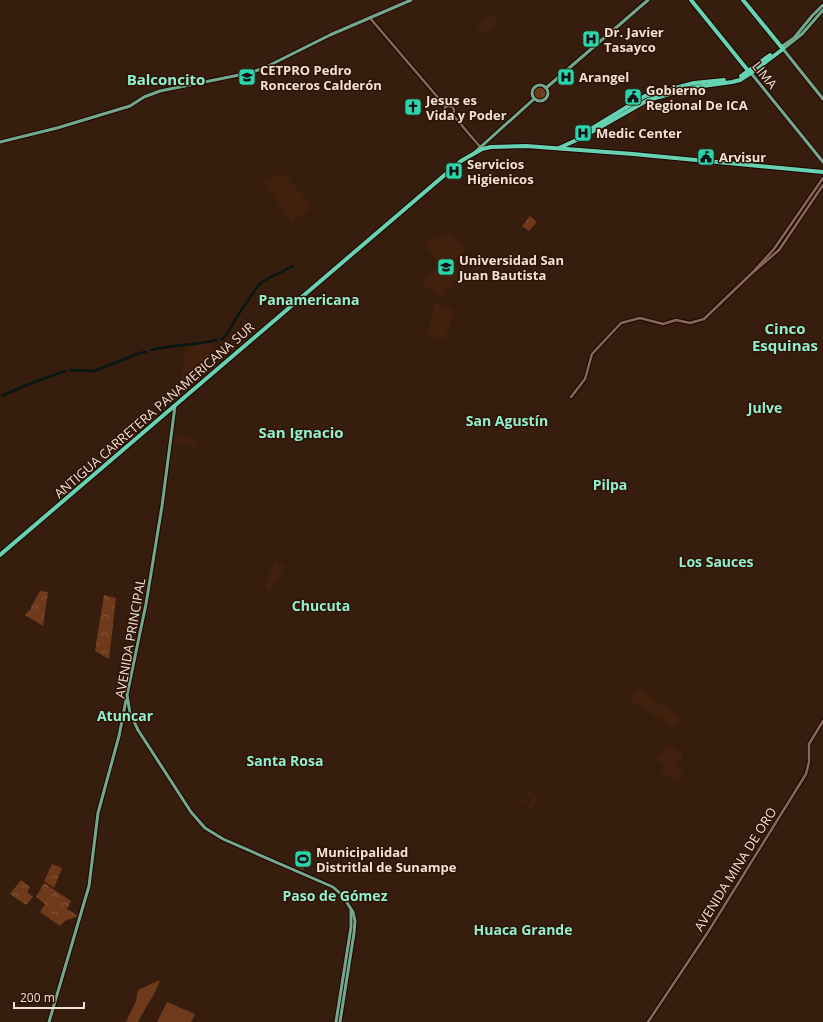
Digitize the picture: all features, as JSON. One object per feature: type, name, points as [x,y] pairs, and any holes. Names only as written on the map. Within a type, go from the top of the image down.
[{"type":"highway","name":"LIMA","points":[[691,0],[750,72]]},
{"type":"highway","points":[[556,149],[579,137],[645,96],[694,83],[738,78],[750,72],[782,48],[743,0]]},
{"type":"highway","name":"ANTIGUA CARRETERA PANAMERICANA SUR","points":[[0,555],[461,161],[480,148],[526,146],[637,154],[823,172]]},
{"type":"main road","points":[[0,142],[57,128],[130,106],[144,97],[160,91],[226,78],[264,68],[330,35],[411,0]]},
{"type":"main road","points":[[546,88],[648,0]]},
{"type":"main road","points":[[782,48],[794,38],[823,5]]},
{"type":"main road","points":[[782,48],[802,34],[823,10]]},
{"type":"main road","points":[[782,48],[823,99]]},
{"type":"main road","name":"LIMA","points":[[750,72],[823,162]]},
{"type":"main road","points":[[540,85],[546,88],[548,92],[545,99],[538,101],[534,99],[532,93],[535,87],[540,85]]},
{"type":"main road","points":[[480,148],[534,99]]},
{"type":"main road","name":"AVENIDA PRINCIPAL","points":[[175,404],[162,506],[146,604],[127,695],[130,715],[192,812],[205,828],[223,839],[333,887],[342,895],[351,910]]},
{"type":"main road","points":[[49,1022],[87,895],[92,869],[98,813],[119,736],[127,695]]},
{"type":"main road","points":[[123,715],[130,715]]},
{"type":"main road","points":[[336,1022],[350,934],[351,910]]},
{"type":"main road","points":[[340,1022],[355,928],[354,916],[351,910]]},
{"type":"street","points":[[375,16],[376,24]]},
{"type":"street","points":[[370,18],[446,107]]},
{"type":"street","points":[[446,107],[450,106],[454,108],[453,115],[480,148]]},
{"type":"street","points":[[446,107],[444,110],[445,114],[449,116],[453,115]]},
{"type":"street","points":[[750,275],[755,268],[774,250],[823,178]]},
{"type":"street","points":[[571,397],[585,379],[592,354],[621,323],[640,318],[662,324],[676,320],[690,322],[704,319],[750,275],[779,250],[823,185]]},
{"type":"street","name":"AVENIDA MINA DE ORO","points":[[648,1022],[708,932],[806,774],[809,762],[809,744],[823,721]]},
{"type":"shaded area","points":[[491,13],[498,23],[483,34],[477,26]]},
{"type":"shaded area","points":[[645,105],[649,111],[645,113],[643,111],[638,114],[637,113],[638,118],[631,123],[626,117]]},
{"type":"shaded area","points":[[282,173],[313,206],[291,223],[264,180],[271,181],[276,175]]},
{"type":"shaded area","name":"Universidad San Juan Bautista","points":[[447,232],[465,248],[452,263],[460,271],[443,298],[426,288],[423,283],[439,264],[423,243]]},
{"type":"shaded area","points":[[434,303],[455,311],[444,340],[428,335]]},
{"type":"shaded area","points":[[213,342],[206,372],[179,394],[183,356],[187,345]]},
{"type":"shaded area","points":[[178,435],[195,439],[195,448],[173,443],[175,437]]},
{"type":"shaded area","points":[[275,560],[286,566],[269,590],[265,587]]},
{"type":"shaded area","points":[[637,688],[680,717],[672,728],[666,724],[667,722],[630,699]]},
{"type":"shaded area","points":[[667,744],[684,755],[676,768],[683,773],[676,781],[661,771],[664,765],[656,759]]},
{"type":"shaded area","points":[[527,789],[538,797],[531,810],[528,808],[530,804],[528,803],[526,805],[520,801],[522,798],[531,804],[534,799],[525,792]]},
{"type":"green space","points":[[538,87],[542,87],[546,93],[542,99],[538,99],[534,95],[534,91]]},
{"type":"green space","points":[[530,216],[537,222],[529,231],[522,226]]},
{"type":"green space","points":[[40,591],[48,592],[43,626],[25,615],[29,610],[31,610],[31,607]]},
{"type":"green space","points":[[104,595],[116,598],[109,659],[95,651]]},
{"type":"green space","name":"Municipalidad Distritlal de Sunampe","points":[[304,849],[310,851],[303,870],[297,867]]},
{"type":"green space","points":[[52,864],[62,868],[54,888],[44,881]]},
{"type":"green space","points":[[21,880],[30,887],[27,892],[33,897],[26,905],[10,894]]},
{"type":"green space","points":[[44,883],[71,901],[67,909],[79,916],[64,921],[60,926],[40,912],[45,904],[36,897]]},
{"type":"green space","points":[[160,980],[153,996],[138,1022],[126,1022],[136,1001],[138,990]]},
{"type":"green space","points":[[167,1002],[195,1014],[191,1022],[157,1022]]},
{"type":"waterway","points":[[222,339],[228,333],[236,318],[258,286],[263,281],[293,266]]},
{"type":"waterway","points":[[151,350],[216,340]]},
{"type":"waterway","points":[[70,370],[94,371],[146,352]]},
{"type":"waterway","points":[[2,396],[65,371]]},
{"type":"place","name":"Dr. Javier Tasayco","points":[[591,39]]},
{"type":"place","name":"CETPRO Pedro Ronceros Calderón","points":[[247,77]]},
{"type":"place","name":"Arangel","points":[[566,77]]},
{"type":"place","name":"Gobierno Regional De ICA","points":[[633,97]]},
{"type":"place","name":"Jesus es Vida y Poder","points":[[413,107]]},
{"type":"place","name":"Medic Center","points":[[583,133]]},
{"type":"place","name":"Arvisur","points":[[706,157]]},
{"type":"place","name":"Servicios Higienicos","points":[[454,171]]},
{"type":"place","name":"Universidad San Juan Bautista","points":[[446,267]]},
{"type":"place","name":"Municipalidad Distritlal de Sunampe","points":[[303,859]]},
{"type":"district","name":"Balconcito","points":[[166,79]]},
{"type":"district","name":"Panamericana","points":[[309,299]]},
{"type":"district","name":"Cinco Esquinas","points":[[785,336]]},
{"type":"district","name":"Julve","points":[[765,407]]},
{"type":"district","name":"San Agustín","points":[[507,420]]},
{"type":"district","name":"San Ignacio","points":[[301,432]]},
{"type":"district","name":"Pilpa","points":[[610,484]]},
{"type":"district","name":"Los Sauces","points":[[716,561]]},
{"type":"district","name":"Chucuta","points":[[321,605]]},
{"type":"district","name":"Atuncar","points":[[125,715]]},
{"type":"district","name":"Santa Rosa","points":[[285,760]]},
{"type":"district","name":"Paso de Gómez","points":[[335,895]]},
{"type":"district","name":"Huaca Grande","points":[[523,929]]}]
